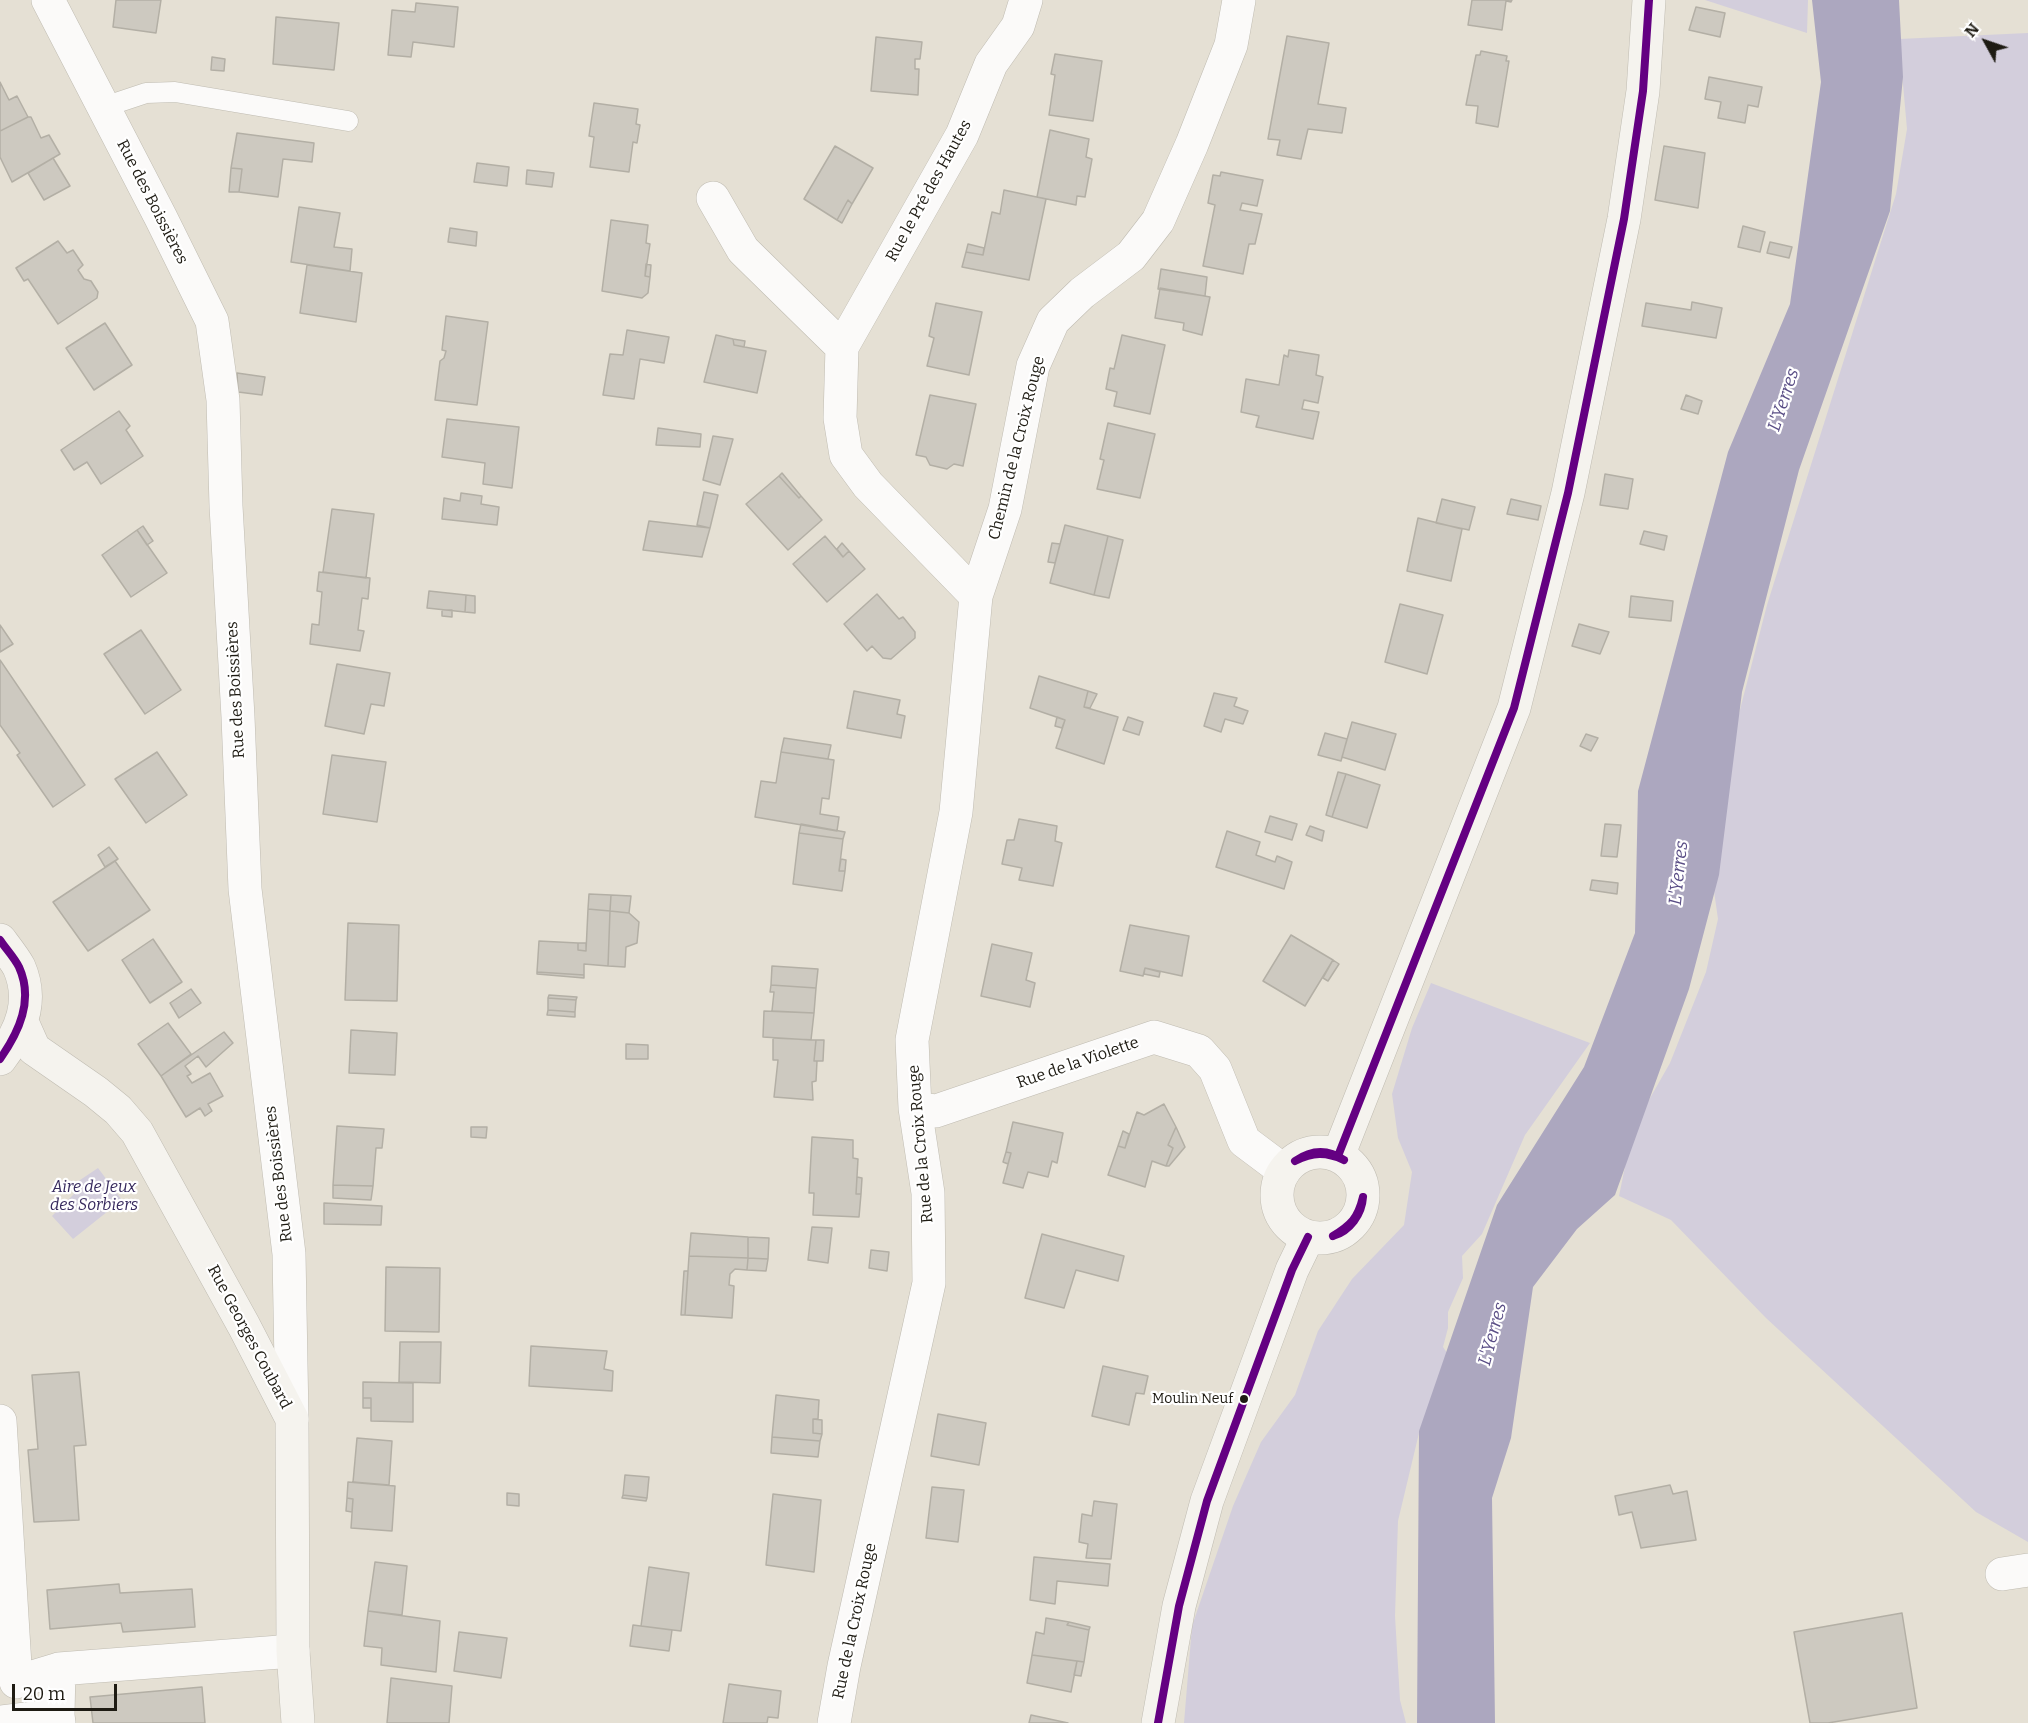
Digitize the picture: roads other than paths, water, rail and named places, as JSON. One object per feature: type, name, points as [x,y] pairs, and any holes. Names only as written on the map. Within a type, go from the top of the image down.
[{"type":"street","name":"Rue des Boissières","points":[[48,0],[212,321],[223,400],[245,889],[289,1254],[292,1419]]},
{"type":"street","name":"Rue le Pré des Hautes","points":[[976,596],[868,485],[846,455],[840,418],[842,347],[962,135],[991,64],[1018,26],[1026,0]]},
{"type":"street","name":"Chemin de la Croix Rouge","points":[[976,596],[1005,509],[1033,366],[1053,321],[1082,293],[1131,256],[1158,221],[1192,144],[1231,45],[1239,0]]},
{"type":"street","points":[[1338,1156],[1514,708],[1568,494],[1624,219],[1643,91],[1648,0]]},
{"type":"street","points":[[713,198],[743,250],[842,347]]},
{"type":"street","name":"Rue de la Croix Rouge","points":[[834,1723],[844,1666],[929,1283],[928,1193],[915,1108],[912,1040],[956,813],[976,596]]},
{"type":"street","points":[[0,940],[19,968],[25,996],[22,1022],[12,1044],[0,1059]]},
{"type":"street","name":"Rue Georges Coubard","points":[[22,1022],[34,1049],[96,1092],[118,1110],[137,1132],[239,1316],[292,1419],[293,1651],[298,1723]]},
{"type":"street","name":"Rue de la Violette","points":[[915,1108],[936,1111],[1154,1036],[1199,1051],[1215,1069],[1245,1141],[1284,1171]]},
{"type":"street","points":[[1327,1152],[1338,1156],[1350,1164],[1359,1176],[1363,1189],[1363,1204],[1358,1217],[1348,1228],[1322,1239],[1308,1237],[1296,1231],[1286,1222],[1279,1210],[1278,1190],[1284,1171],[1293,1162],[1309,1154],[1327,1152]]},
{"type":"street","points":[[1158,1723],[1179,1606],[1207,1501],[1292,1270],[1308,1237]]},
{"type":"street","points":[[0,1421],[16,1682],[59,1669],[293,1651]]},
{"type":"street","points":[[0,1722],[58,1719],[59,1669]]},
{"type":"lane","points":[[104,107],[146,93],[175,92],[348,121]]},
{"type":"water","name":"L'Yerres","points":[[1812,0],[1899,0],[1903,77],[1890,211],[1799,470],[1742,692],[1719,875],[1689,989],[1615,1195],[1577,1229],[1533,1287],[1511,1438],[1492,1498],[1495,1723],[1417,1723],[1419,1431],[1497,1205],[1584,1067],[1635,933],[1638,791],[1728,452],[1790,304],[1821,82]]},
{"type":"place","name":"Moulin Neuf","points":[[1244,1399]]},
{"type":"park label","name":"Aire de Jeux des Sorbiers","points":[[94,1197]]}]
